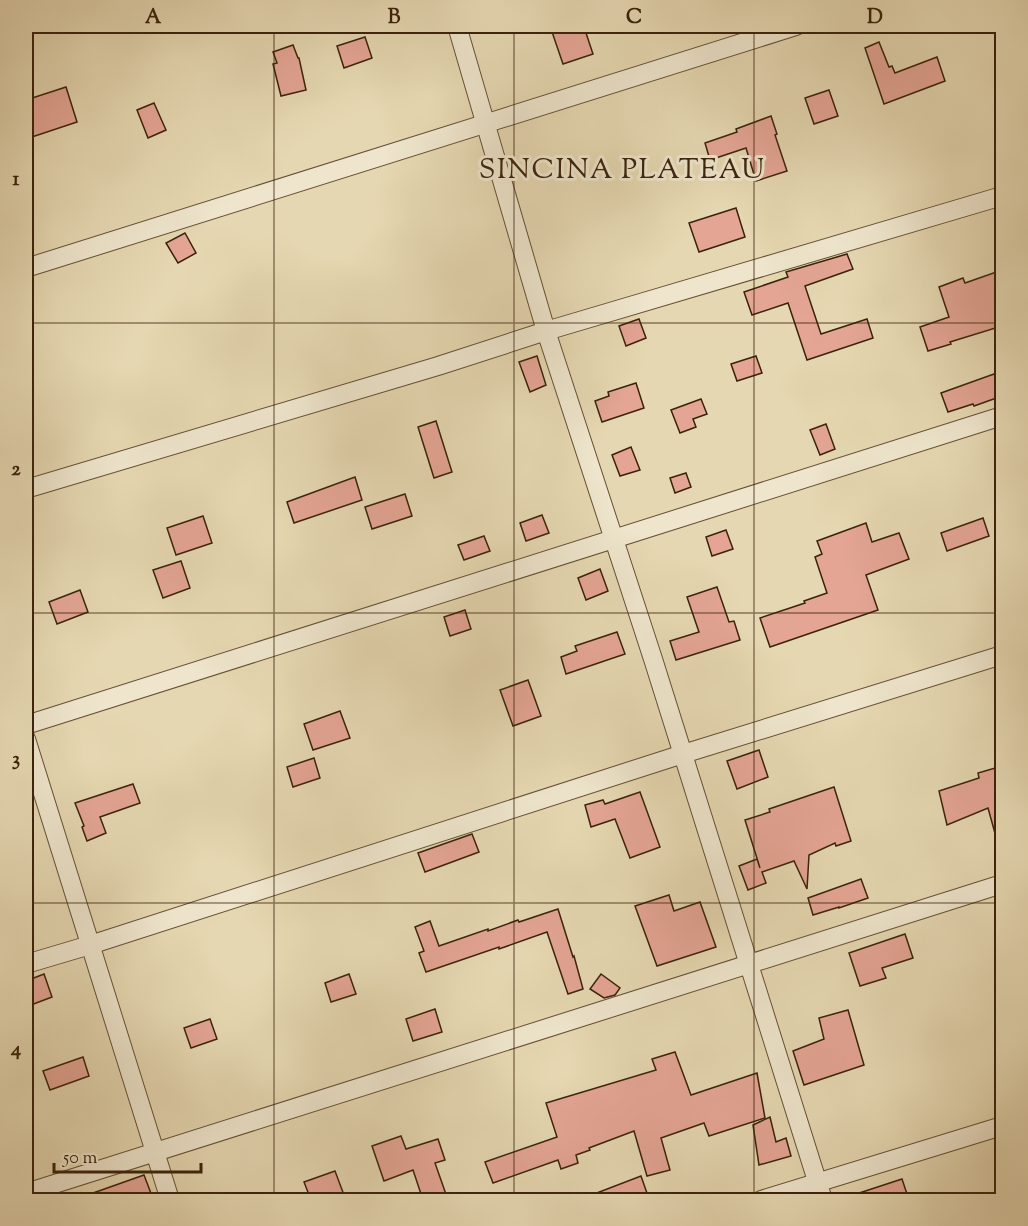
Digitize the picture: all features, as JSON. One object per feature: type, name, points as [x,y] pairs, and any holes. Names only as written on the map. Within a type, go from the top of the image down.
[{"type":"street","points":[[457,26],[546,331],[683,754],[820,1192]]},
{"type":"street","points":[[26,268],[796,26]]},
{"type":"street","points":[[26,489],[438,366],[546,331],[1002,196]]},
{"type":"street","points":[[26,725],[1002,416]]},
{"type":"street","points":[[26,963],[90,945],[683,754],[1002,655]]},
{"type":"street","points":[[26,739],[170,1200]]},
{"type":"street","points":[[26,1193],[1002,884]]},
{"type":"street","points":[[761,1200],[820,1192],[1002,1126]]},
{"type":"building","points":[[550,26],[581,26],[582,31],[585,30],[593,54],[563,64]]},
{"type":"building","points":[[365,37],[372,58],[344,68],[337,46]]},
{"type":"building","points":[[879,42],[889,67],[892,66],[895,73],[937,57],[945,81],[884,104],[865,48]]},
{"type":"building","points":[[293,45],[299,58],[306,90],[281,96],[273,64],[277,63],[273,52]]},
{"type":"building","points":[[66,87],[77,122],[26,139],[26,100]]},
{"type":"building","points":[[829,90],[838,116],[814,124],[805,98]]},
{"type":"building","points":[[154,103],[166,130],[148,138],[137,110]]},
{"type":"building","points":[[771,116],[787,171],[756,181],[746,148],[710,160],[705,143],[737,132],[736,129]]},
{"type":"building","points":[[736,208],[745,237],[699,252],[689,223]]},
{"type":"building","points":[[185,233],[196,253],[178,263],[166,243]]},
{"type":"building","points":[[847,254],[853,269],[805,286],[821,334],[867,319],[873,338],[807,360],[788,303],[752,315],[744,292],[788,277],[786,272]]},
{"type":"building","points":[[1002,270],[1002,326],[928,351],[920,327],[949,317],[939,287],[963,278],[965,283]]},
{"type":"building","points":[[639,319],[646,338],[626,346],[619,326]]},
{"type":"building","points":[[537,356],[546,385],[530,392],[519,362]]},
{"type":"building","points":[[756,356],[762,373],[737,381],[731,364]]},
{"type":"building","points":[[994,374],[1002,396],[948,412],[941,393]]},
{"type":"building","points":[[636,383],[644,408],[602,422],[595,401],[609,396],[608,392]]},
{"type":"building","points":[[701,399],[707,414],[693,419],[696,427],[680,433],[671,410]]},
{"type":"building","points":[[436,421],[452,472],[434,478],[418,427]]},
{"type":"building","points":[[826,424],[835,449],[820,455],[810,430]]},
{"type":"building","points":[[631,447],[640,470],[620,476],[612,455]]},
{"type":"building","points":[[686,473],[691,487],[675,493],[670,478]]},
{"type":"building","points":[[355,477],[362,500],[294,523],[287,502]]},
{"type":"building","points":[[405,494],[412,516],[372,529],[365,507]]},
{"type":"building","points":[[542,515],[549,533],[526,541],[520,523]]},
{"type":"building","points":[[203,516],[212,543],[176,555],[167,528]]},
{"type":"building","points":[[983,518],[989,536],[947,551],[941,533]]},
{"type":"building","points":[[866,523],[872,542],[899,533],[909,559],[866,575],[878,610],[770,647],[760,618],[827,593],[815,557],[822,554],[817,541]]},
{"type":"building","points":[[726,530],[733,549],[712,556],[706,537]]},
{"type":"building","points":[[484,536],[490,551],[464,560],[458,545]]},
{"type":"building","points":[[181,561],[190,588],[163,598],[153,570]]},
{"type":"building","points":[[600,569],[608,591],[586,600],[578,578]]},
{"type":"building","points":[[717,587],[729,622],[734,621],[740,640],[676,660],[670,641],[699,632],[687,597]]},
{"type":"building","points":[[80,590],[88,612],[57,624],[49,602]]},
{"type":"building","points":[[465,610],[471,629],[450,636],[444,617]]},
{"type":"building","points":[[617,632],[625,654],[566,674],[561,657],[577,651],[575,646]]},
{"type":"building","points":[[528,680],[541,716],[513,726],[500,690]]},
{"type":"building","points":[[340,711],[350,738],[313,750],[304,724]]},
{"type":"building","points":[[759,750],[768,777],[737,789],[727,761]]},
{"type":"building","points":[[314,758],[320,778],[293,787],[287,767]]},
{"type":"building","points":[[1002,766],[1002,843],[998,844],[988,808],[947,825],[939,791],[979,778],[978,773]]},
{"type":"building","points":[[133,784],[140,803],[100,817],[106,833],[87,841],[75,803]]},
{"type":"building","points":[[834,787],[851,841],[836,846],[835,843],[809,855],[807,889],[794,861],[762,872],[766,883],[748,890],[739,866],[757,859],[760,868],[745,820],[770,812],[769,809]]},
{"type":"building","points":[[640,792],[660,847],[630,858],[615,819],[591,827],[585,805],[603,800],[605,804]]},
{"type":"building","points":[[472,834],[479,852],[425,872],[418,853]]},
{"type":"building","points":[[861,879],[868,898],[813,915],[808,898]]},
{"type":"building","points":[[669,895],[674,911],[700,902],[716,947],[657,966],[635,906]]},
{"type":"building","points":[[558,909],[583,989],[568,994],[547,932],[426,972],[419,953],[424,951],[415,927],[430,921],[439,946]]},
{"type":"building","points":[[905,934],[913,958],[882,968],[886,978],[860,986],[849,953]]},
{"type":"building","points":[[44,974],[52,997],[31,1005],[26,981]]},
{"type":"building","points":[[349,974],[356,994],[331,1002],[325,983]]},
{"type":"building","points":[[601,974],[620,988],[615,995],[604,998],[590,989]]},
{"type":"building","points":[[435,1009],[442,1032],[413,1041],[406,1019]]},
{"type":"building","points":[[848,1010],[864,1065],[804,1085],[793,1051],[824,1039],[819,1018]]},
{"type":"building","points":[[210,1019],[217,1039],[191,1048],[184,1028]]},
{"type":"building","points":[[675,1052],[691,1095],[757,1073],[765,1118],[709,1136],[704,1123],[661,1138],[670,1170],[647,1176],[634,1131],[576,1155],[578,1163],[561,1169],[558,1160],[493,1183],[485,1162],[557,1137],[546,1103],[656,1070],[652,1059]]},
{"type":"building","points":[[83,1057],[89,1076],[50,1090],[43,1071]]},
{"type":"building","points":[[770,1117],[776,1142],[786,1138],[791,1156],[759,1165],[753,1125]]},
{"type":"building","points":[[401,1136],[406,1149],[438,1139],[445,1160],[435,1163],[448,1200],[423,1200],[413,1170],[384,1181],[372,1146]]},
{"type":"building","points":[[335,1171],[344,1195],[330,1200],[311,1200],[304,1182]]},
{"type":"building","points":[[144,1175],[152,1196],[138,1200],[80,1200],[79,1198]]},
{"type":"building","points":[[641,1176],[648,1196],[635,1200],[581,1200],[581,1199]]},
{"type":"building","points":[[902,1179],[907,1194],[888,1200],[848,1200],[847,1197]]},
{"type":"district","name":"SINCINA PLATEAU","points":[[622,171]]}]
